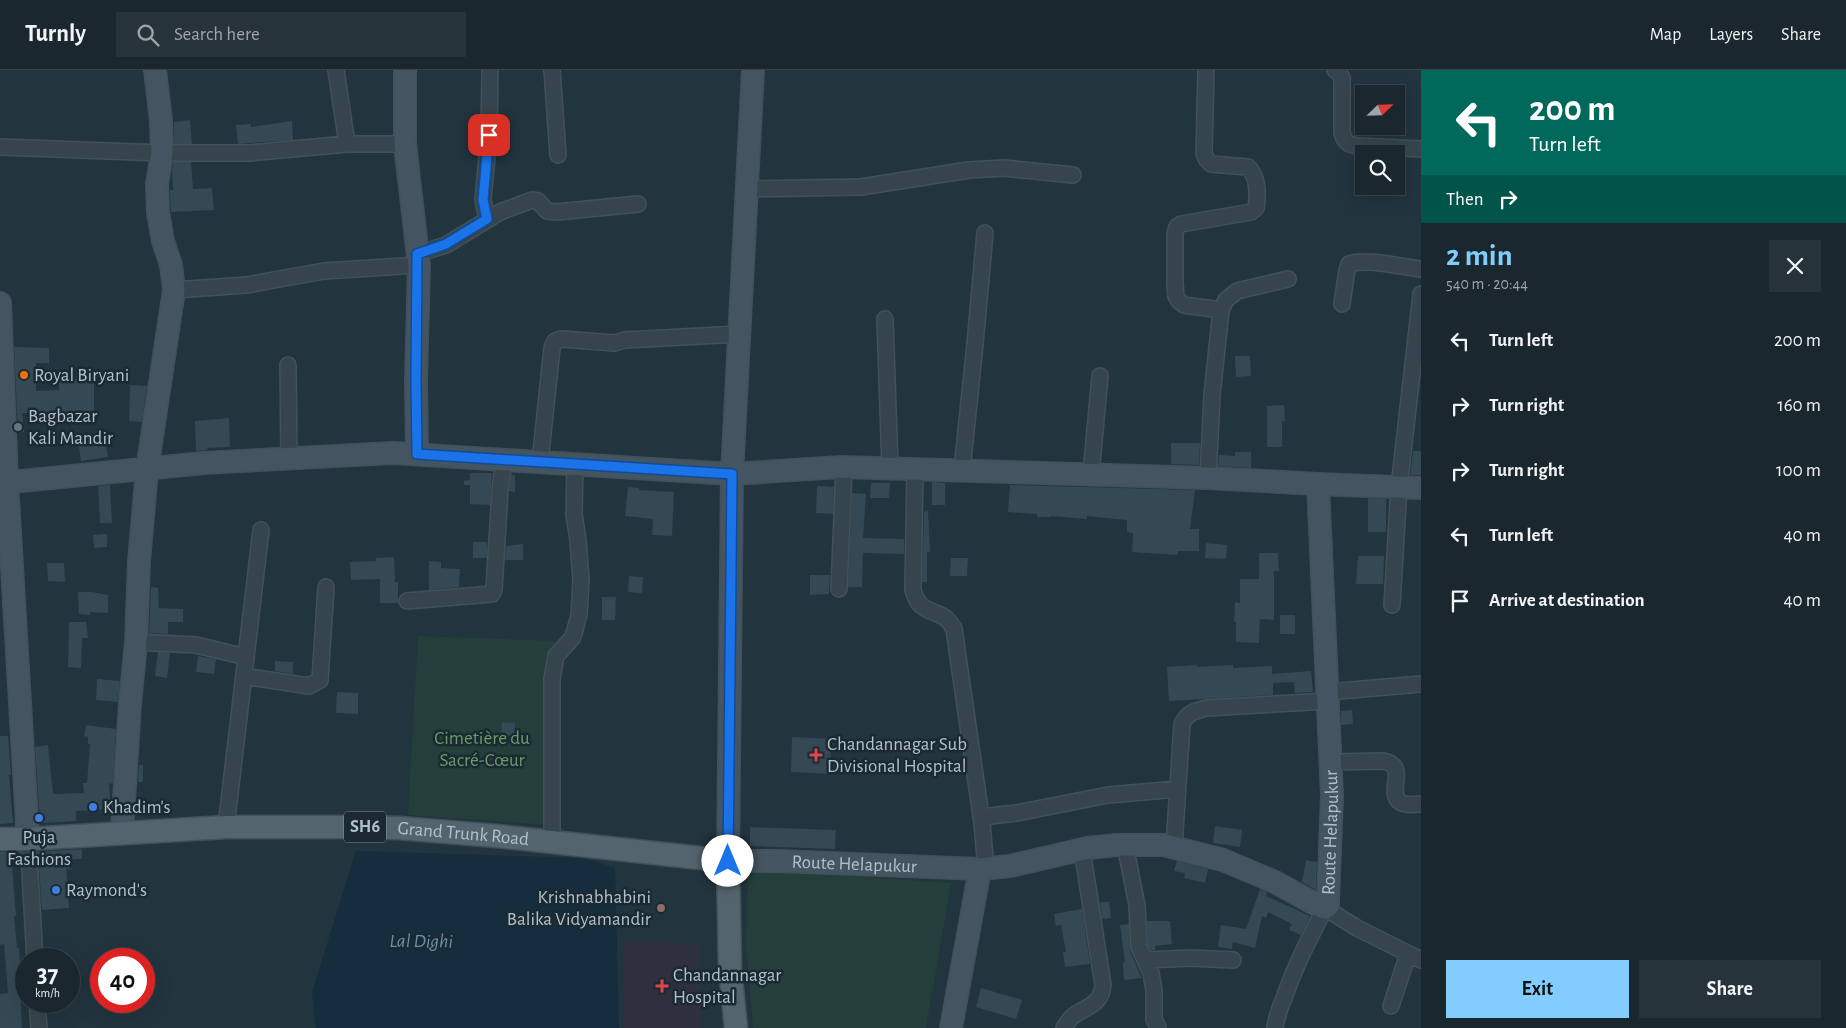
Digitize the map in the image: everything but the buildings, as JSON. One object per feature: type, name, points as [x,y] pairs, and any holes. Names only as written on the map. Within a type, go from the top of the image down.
[{"type":"main road","name":"Grand Trunk Road","points":[[0,839],[226,827],[399,828],[496,836],[728,861]]},
{"type":"main road","points":[[728,861],[730,969],[736,1028]]},
{"type":"street","points":[[122,832],[147,470],[174,290],[171,265],[163,241],[158,212],[157,184],[162,153],[161,121],[155,70]]},
{"type":"street","points":[[336,70],[347,144]]},
{"type":"street","points":[[405,70],[404,144],[418,260],[417,454]]},
{"type":"street","points":[[487,219],[483,200],[489,135],[490,70]]},
{"type":"street","points":[[552,70],[558,155]]},
{"type":"street","points":[[728,861],[732,474],[753,70]]},
{"type":"street","points":[[1206,70],[1204,154],[1211,164],[1248,167],[1256,179],[1258,200],[1256,208],[1251,212],[1181,224],[1175,233],[1175,283],[1176,296],[1184,305],[1221,310]]},
{"type":"street","points":[[1335,70],[1339,72],[1342,78],[1342,133],[1344,141],[1350,145],[1358,146],[1421,149]]},
{"type":"street","points":[[0,147],[162,153],[249,153],[347,144],[404,144]]},
{"type":"street","points":[[747,188],[861,187],[969,170],[1004,168],[1073,174]]},
{"type":"street","points":[[174,290],[246,286],[324,271],[418,260],[500,212],[532,200],[538,201],[547,211],[557,212],[638,204]]},
{"type":"street","points":[[962,470],[985,232]]},
{"type":"street","points":[[1342,304],[1349,264],[1365,262],[1421,269]]},
{"type":"street","points":[[1208,478],[1212,395],[1221,310],[1226,300],[1237,291],[1288,279]]},
{"type":"street","points":[[1392,605],[1399,487],[1421,294]]},
{"type":"street","points":[[0,303],[4,483],[34,948]]},
{"type":"street","points":[[885,319],[890,468]]},
{"type":"street","points":[[540,462],[552,348],[555,342],[561,339],[615,343],[625,340],[739,334]]},
{"type":"street","points":[[288,364],[290,458]]},
{"type":"street","points":[[1090,474],[1100,376]]},
{"type":"street","points":[[4,483],[204,463],[393,453],[732,474],[844,467],[1208,478],[1421,488]]},
{"type":"street","points":[[407,601],[492,594],[494,590],[500,490],[504,460]]},
{"type":"street","points":[[552,842],[552,678],[556,656],[573,637],[579,615],[581,580],[574,514],[575,464]]},
{"type":"street","points":[[839,589],[844,467]]},
{"type":"street","points":[[915,469],[912,590],[922,607],[944,616],[954,629],[982,818],[983,869],[950,1028]]},
{"type":"street","name":"Route Helapukur","points":[[728,861],[779,861],[983,869],[1010,866],[1082,849],[1125,844],[1164,845],[1223,860],[1275,882],[1325,908],[1328,906],[1332,796],[1318,484]]},
{"type":"street","points":[[226,827],[261,530]]},
{"type":"street","points":[[244,676],[309,686],[320,680],[326,587]]},
{"type":"street","points":[[136,642],[196,645],[246,657]]},
{"type":"street","points":[[1174,847],[1182,724],[1185,717],[1191,712],[1207,708],[1328,696],[1421,684]]},
{"type":"street","points":[[1331,762],[1391,762],[1396,772],[1400,802],[1421,804]]},
{"type":"street","points":[[982,818],[1108,796],[1178,789]]},
{"type":"street","points":[[1125,844],[1137,905],[1139,947],[1151,973],[1154,991],[1154,1019],[1158,1028]]},
{"type":"street","points":[[1064,1028],[1071,1018],[1097,1002],[1102,994],[1103,985],[1082,849]]},
{"type":"street","points":[[1276,1028],[1276,1020],[1290,979],[1325,908],[1357,928],[1415,957],[1391,1006]]},
{"type":"street","points":[[1145,960],[1191,958],[1233,960]]},
{"type":"street","points":[[38,1013],[39,1028]]},
{"type":"shaded area","name":"Chandannagar Hospital","points":[[624,941],[699,944],[701,1028],[624,1028]]},
{"type":"green space","name":"Cimetière du Sacré-Cœur","points":[[418,636],[555,641],[552,825],[408,815]]},
{"type":"green space","points":[[748,869],[951,883],[926,1028],[753,1028],[746,946]]},
{"type":"water","name":"Lal Dighi","points":[[356,851],[584,858],[615,868],[619,1028],[316,1028],[312,992]]},
{"type":"place","name":"Royal Biryani","points":[[24,375]]},
{"type":"place","name":"Bagbazar Kali Mandir","points":[[18,427]]},
{"type":"place","name":"Chandannagar Sub Divisional Hospital","points":[[816,755]]},
{"type":"place","name":"Khadim's","points":[[93,807]]},
{"type":"place","name":"Puja Fashions","points":[[39,818]]},
{"type":"place","name":"Raymond's","points":[[56,890]]},
{"type":"place","name":"Krishnabhabini Balika Vidyamandir","points":[[661,908]]},
{"type":"place","name":"Chandannagar Hospital","points":[[662,986]]},
{"type":"route","points":[[489,135],[483,190],[487,219],[446,244],[417,254],[417,454],[732,474],[728,861]]}]
